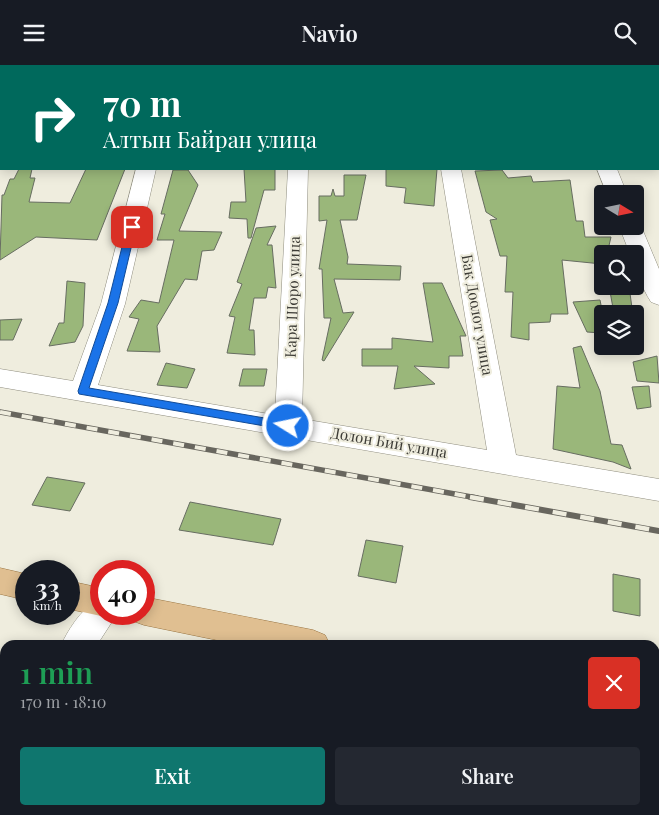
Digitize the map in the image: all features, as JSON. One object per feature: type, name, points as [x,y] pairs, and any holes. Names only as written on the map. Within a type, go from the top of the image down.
[{"type":"main road","points":[[0,581],[15,584]]},
{"type":"main road","points":[[155,613],[288,640]]},
{"type":"street","points":[[83,391],[113,303],[146,170]]},
{"type":"street","name":"Кара Шоро улица","points":[[288,426],[298,170]]},
{"type":"street","name":"Бак Доолот улица","points":[[451,170],[503,462]]},
{"type":"street","points":[[607,170],[613,185]]},
{"type":"street","points":[[634,235],[659,297]]},
{"type":"street","name":"Долон Бий улица","points":[[0,378],[659,489]]},
{"type":"street","points":[[82,640],[92,625]]},
{"type":"building","points":[[18,170],[32,170],[30,178],[35,178],[29,202],[70,203],[86,170],[125,170],[97,240],[36,237],[0,260],[2,195],[4,195],[10,179],[14,179]]},
{"type":"building","points":[[173,170],[188,170],[198,185],[179,231],[222,232],[214,250],[202,251],[197,280],[185,279],[157,326],[160,352],[127,351],[139,319],[129,317],[141,300],[159,303],[174,240],[157,240],[165,214],[161,214]]},
{"type":"building","points":[[244,170],[275,170],[275,190],[264,190],[251,238],[248,238],[247,219],[229,218],[231,202],[246,202]]},
{"type":"building","points":[[386,170],[437,170],[434,206],[404,203],[406,188],[386,186]]},
{"type":"building","points":[[502,170],[508,178],[531,176],[533,182],[570,180],[576,221],[583,221],[585,237],[611,237],[609,245],[594,245],[594,263],[562,260],[568,314],[551,314],[550,322],[529,323],[529,340],[511,337],[513,292],[505,292],[507,256],[500,256],[490,220],[497,219],[486,212],[475,171]]},
{"type":"building","points":[[344,175],[366,175],[357,220],[340,220],[348,257],[347,264],[401,266],[400,280],[334,279],[343,313],[354,312],[324,361],[322,360],[331,318],[324,318],[322,269],[319,269],[327,220],[319,221],[319,196],[331,196],[333,189],[335,196],[344,196]]},
{"type":"building","points":[[276,226],[267,245],[272,245],[276,288],[268,287],[266,298],[254,298],[249,330],[254,330],[255,355],[227,353],[235,317],[229,316],[242,284],[237,282],[256,228]]},
{"type":"building","points":[[67,281],[85,283],[83,326],[75,342],[49,346],[59,323],[64,323]]},
{"type":"building","points":[[423,283],[442,283],[466,336],[460,336],[463,356],[449,356],[449,368],[414,366],[435,384],[394,389],[398,366],[362,366],[362,349],[392,349],[392,338],[433,342]]},
{"type":"building","points":[[611,295],[630,295],[632,305],[612,305]]},
{"type":"building","points":[[600,300],[601,305],[594,305],[594,332],[587,332],[573,302]]},
{"type":"building","points":[[22,319],[13,340],[0,340],[0,320]]},
{"type":"building","points":[[581,346],[600,391],[611,444],[622,445],[631,469],[613,462],[553,449],[557,386],[580,388],[573,348]]},
{"type":"building","points":[[657,356],[659,383],[637,381],[633,362]]},
{"type":"building","points":[[166,363],[195,369],[187,388],[157,385]]},
{"type":"building","points":[[243,369],[267,369],[264,386],[239,386]]},
{"type":"building","points":[[649,386],[651,407],[637,409],[632,387]]},
{"type":"building","points":[[47,477],[85,483],[70,511],[32,505]]},
{"type":"building","points":[[190,502],[281,519],[273,545],[179,530]]},
{"type":"building","points":[[366,540],[403,546],[396,583],[358,576]]},
{"type":"building","points":[[613,574],[640,579],[640,616],[613,611]]},
{"type":"railway","points":[[0,412],[477,498]]},
{"type":"railway","points":[[470,497],[659,531]]},
{"type":"route","points":[[132,227],[113,303],[83,391],[288,426]]}]
